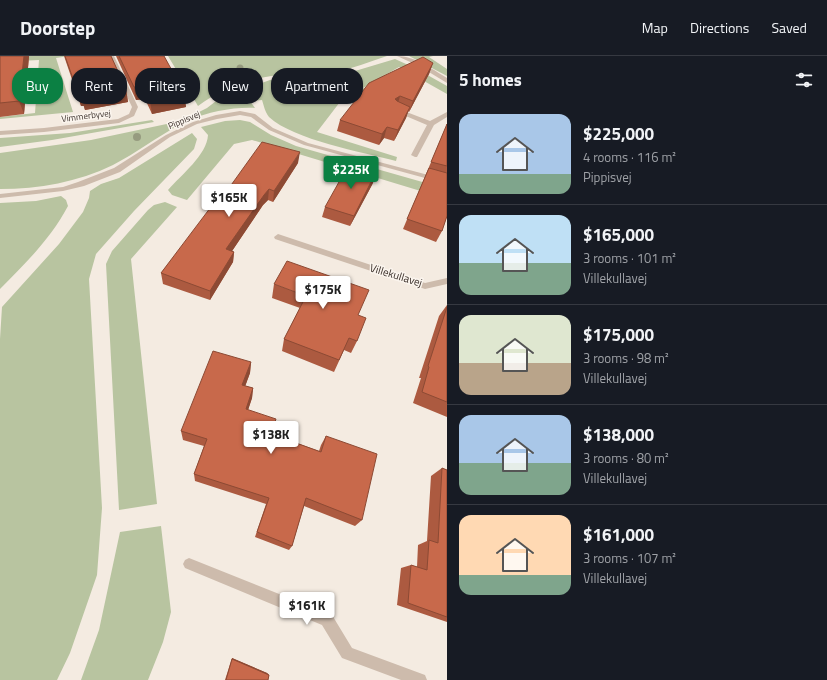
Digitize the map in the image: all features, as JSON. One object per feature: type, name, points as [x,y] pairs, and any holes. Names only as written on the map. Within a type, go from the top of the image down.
[{"type":"street","name":"Vimmerbyvej","points":[[0,133],[44,130],[118,121],[132,116],[135,107],[111,56]]},
{"type":"street","points":[[400,56],[447,81]]},
{"type":"street","points":[[396,110],[432,124]]},
{"type":"street","name":"Pippisvej","points":[[0,196],[63,189],[81,184],[116,170],[168,136],[195,123],[216,117],[240,113],[253,115],[271,129],[306,144],[447,182]]},
{"type":"street","points":[[415,155],[432,124],[447,114]]},
{"type":"street","name":"Villekullavej","points":[[278,237],[425,286],[447,281]]},
{"type":"street","points":[[189,564],[327,620],[347,653],[420,680]]},
{"type":"green space","points":[[0,56],[69,56],[56,58],[59,68],[38,68],[39,60],[0,62]]},
{"type":"green space","points":[[168,56],[387,56],[351,68],[271,68],[271,76],[263,78],[263,68],[208,68],[208,99],[198,106],[197,104],[200,104],[200,68],[175,68]]},
{"type":"green space","points":[[409,56],[433,56],[429,57],[447,69],[447,76]]},
{"type":"green space","points":[[395,59],[415,68],[447,86],[447,94],[399,67],[363,88],[363,69]]},
{"type":"green space","points":[[63,80],[73,112],[0,119],[0,117],[35,113],[36,104],[63,104]]},
{"type":"green space","points":[[270,80],[271,104],[338,104],[317,132],[397,157],[396,161],[311,139],[280,125],[269,117],[263,103],[263,83]]},
{"type":"green space","points":[[363,88],[401,105],[363,93]]},
{"type":"green space","points":[[363,98],[391,110],[385,114],[359,104],[363,104]]},
{"type":"green space","points":[[212,104],[252,104],[255,108],[238,108],[221,111],[189,120],[189,117]]},
{"type":"green space","points":[[152,120],[154,122],[52,140],[0,147],[0,138],[70,133]]},
{"type":"green space","points":[[240,120],[250,122],[271,135],[296,146],[447,189],[447,199],[252,140],[234,144],[187,200],[172,195],[168,190],[198,157],[207,142],[208,135],[201,127],[225,121]]},
{"type":"green space","points":[[176,122],[179,125],[122,160],[100,171],[72,180],[44,186],[0,189],[0,153],[91,140]]},
{"type":"green space","points":[[192,133],[197,139],[194,149],[134,211],[96,254],[89,279],[102,508],[97,575],[70,653],[57,680],[0,680],[0,339],[2,307],[59,244],[83,212],[89,198],[90,191],[101,184],[119,178]]},
{"type":"green space","points":[[61,196],[66,200],[68,206],[54,229],[19,270],[0,289],[0,203],[36,201]]},
{"type":"green space","points":[[165,202],[177,207],[131,259],[157,504],[119,510],[106,264],[112,251],[148,210],[154,205]]},
{"type":"green space","points":[[161,526],[171,612],[163,642],[148,680],[81,680],[99,630],[120,532]]},
{"type":"building","points":[[0,56],[24,56],[23,68],[12,68],[12,102],[0,103]]},
{"type":"building","points":[[65,56],[111,56],[116,68],[71,68],[71,73]]},
{"type":"building","points":[[119,56],[164,56],[171,68],[135,68],[134,87],[127,73],[127,68],[125,68]]},
{"type":"building","points":[[423,57],[433,63],[413,101],[400,96],[395,99],[410,107],[398,130],[387,127],[382,134],[340,120],[353,104],[363,104],[363,91],[369,83]]},
{"type":"building","points":[[447,124],[447,166],[431,162]]},
{"type":"building","points":[[262,142],[300,152],[274,191],[269,189],[264,195],[226,249],[234,252],[210,291],[161,273],[226,187],[229,188]]},
{"type":"building","points":[[349,164],[376,172],[354,216],[325,207]]},
{"type":"building","points":[[429,168],[447,173],[447,216],[442,231],[407,219]]},
{"type":"building","points":[[287,261],[369,290],[358,315],[366,318],[357,341],[349,338],[339,360],[284,339],[306,296],[274,284]]},
{"type":"building","points":[[447,307],[447,402],[422,392],[428,366]]},
{"type":"building","points":[[213,351],[251,362],[242,385],[253,388],[246,409],[276,419],[271,434],[321,452],[326,436],[377,454],[362,520],[306,498],[292,546],[257,532],[269,498],[194,474],[207,439],[181,431]]},
{"type":"building","points":[[442,468],[447,470],[447,617],[408,603],[411,565],[427,570],[429,540],[438,543]]},
{"type":"building","points":[[232,659],[269,675],[268,680],[226,680]]}]
